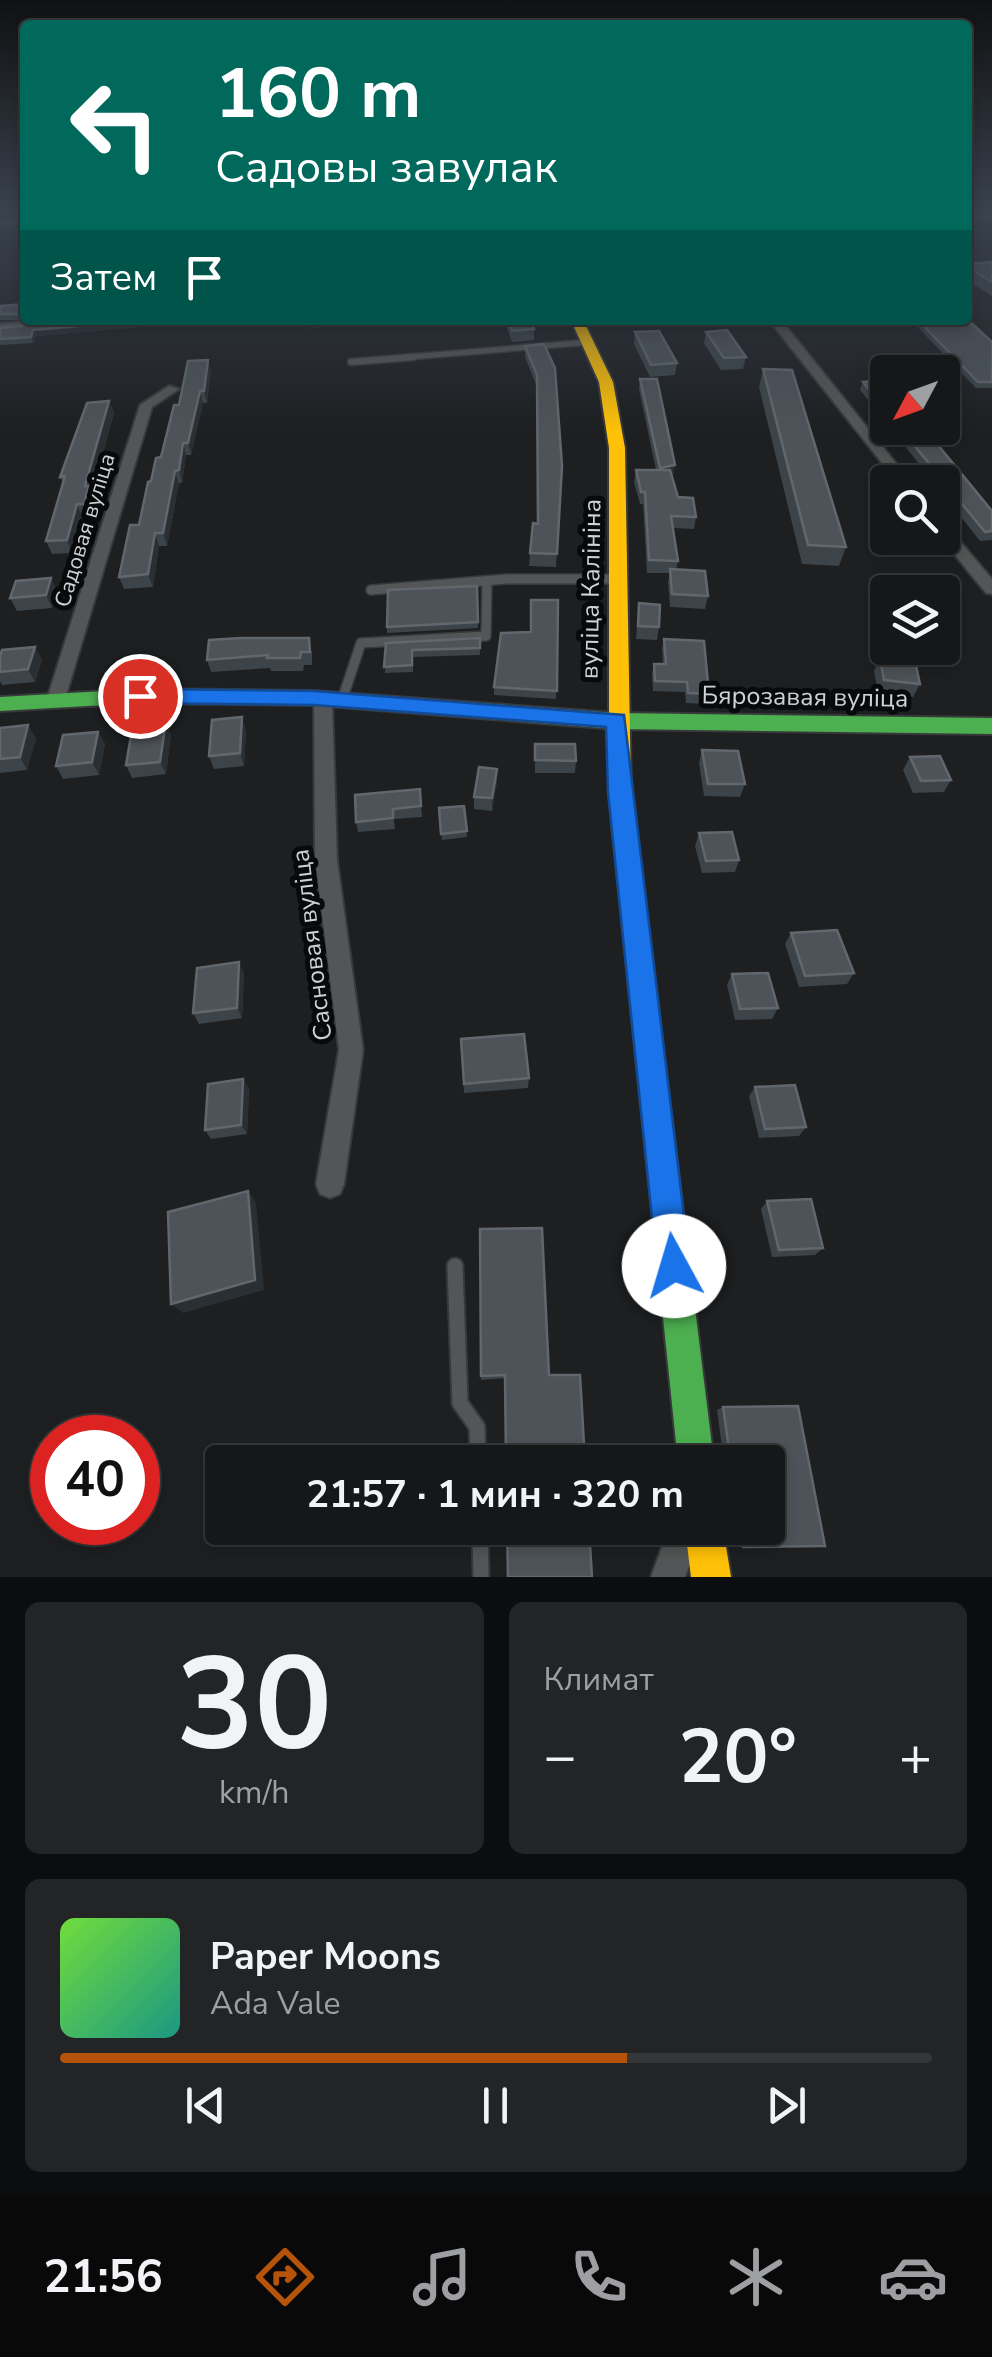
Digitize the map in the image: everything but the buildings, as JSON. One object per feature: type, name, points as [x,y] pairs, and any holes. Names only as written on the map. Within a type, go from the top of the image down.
[{"type":"street","name":"вуліца Калініна","points":[[580,325],[607,376],[619,445],[616,720],[620,792],[694,1445]]},
{"type":"street","points":[[779,325],[890,465]]},
{"type":"street","name":"Садовая вуліца","points":[[56,699],[146,404],[173,388]]},
{"type":"street","points":[[960,550],[992,588]]},
{"type":"street","name":"Бярозавая вуліца","points":[[0,704],[56,699],[332,700],[616,720],[992,726]]},
{"type":"street","name":"Сасновая вуліца","points":[[330,1184],[351,1050],[326,860],[332,700]]},
{"type":"street","points":[[668,1577],[680,1545]]},
{"type":"street","points":[[707,1545],[712,1577]]},
{"type":"lane","points":[[351,362],[592,342]]},
{"type":"lane","points":[[371,590],[487,582],[617,580]]},
{"type":"lane","points":[[332,700],[362,643],[486,636],[487,582]]},
{"type":"lane","points":[[455,1266],[460,1403],[477,1427],[478,1445]]},
{"type":"lane","points":[[480,1545],[481,1577]]},
{"type":"traffic: fast","points":[[0,704],[140,696],[314,698],[616,721],[992,726]]},
{"type":"traffic: fast","points":[[640,969],[694,1445]]},
{"type":"traffic: slow","points":[[579,325],[606,382],[617,448],[620,792],[640,969]]},
{"type":"traffic: slow","points":[[706,1545],[711,1577]]},
{"type":"route","points":[[140,696],[314,698],[430,710],[616,720],[620,792],[674,1266]]}]
